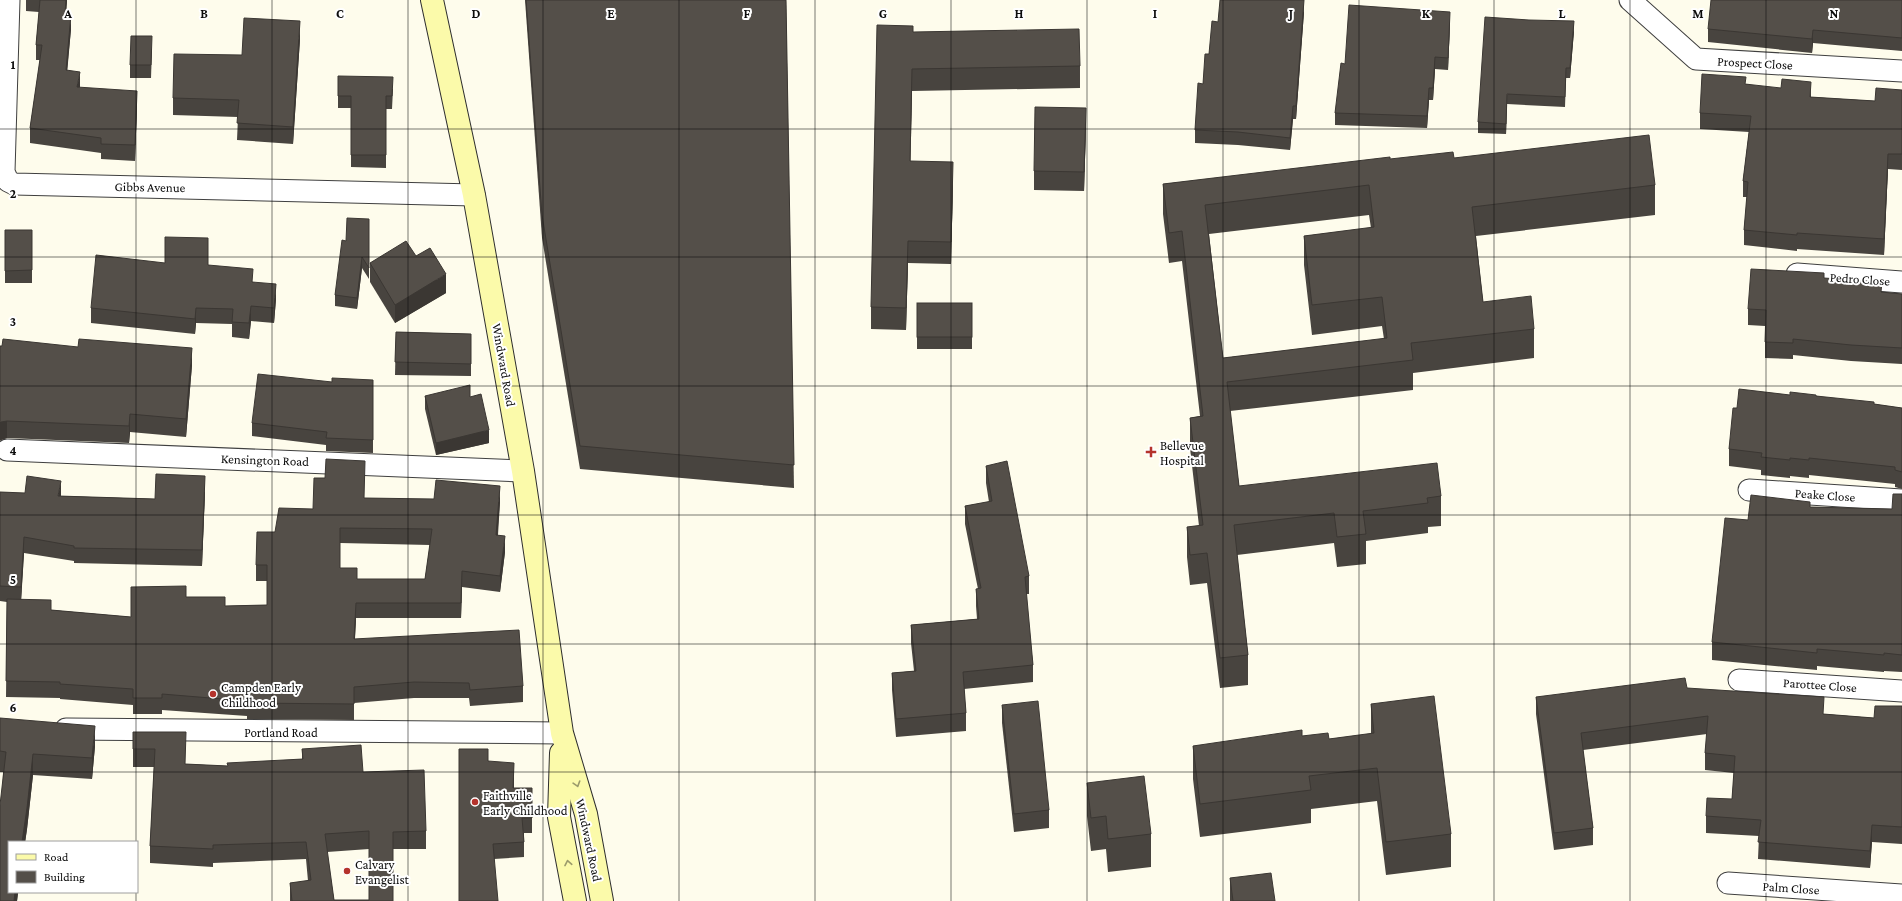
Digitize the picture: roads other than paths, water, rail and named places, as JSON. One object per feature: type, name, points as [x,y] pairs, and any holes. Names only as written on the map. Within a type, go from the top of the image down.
[{"type":"main road","name":"Windward Road","points":[[432,0],[474,195],[523,471],[562,733],[586,814],[602,901]]},
{"type":"main road","name":"Windward Road","points":[[562,733],[560,817],[575,901]]},
{"type":"street","name":"Gibbs Avenue","points":[[9,0],[3,38],[4,172],[8,181],[14,184],[474,195]]},
{"type":"street","name":"Prospect Close","points":[[1630,0],[1696,59],[1902,72]]},
{"type":"street","name":"Pedro Close","points":[[1778,273],[1902,282]]},
{"type":"street","name":"Kensington Road","points":[[7,450],[523,471]]},
{"type":"street","name":"Peake Close","points":[[1749,490],[1902,500]]},
{"type":"street","name":"Parottee Close","points":[[1739,680],[1902,691]]},
{"type":"street","name":"Portland Road","points":[[46,728],[91,730],[562,733]]},
{"type":"street","name":"Palm Close","points":[[1728,883],[1902,895]]},
{"type":"place","name":"Bellevue Hospital","points":[[1151,452]]},
{"type":"place","name":"Campden Early Childhood","points":[[213,694]]},
{"type":"place","name":"Faithville Early Childhood","points":[[475,802]]},
{"type":"place","name":"Calvary Evangelist","points":[[347,871]]}]
